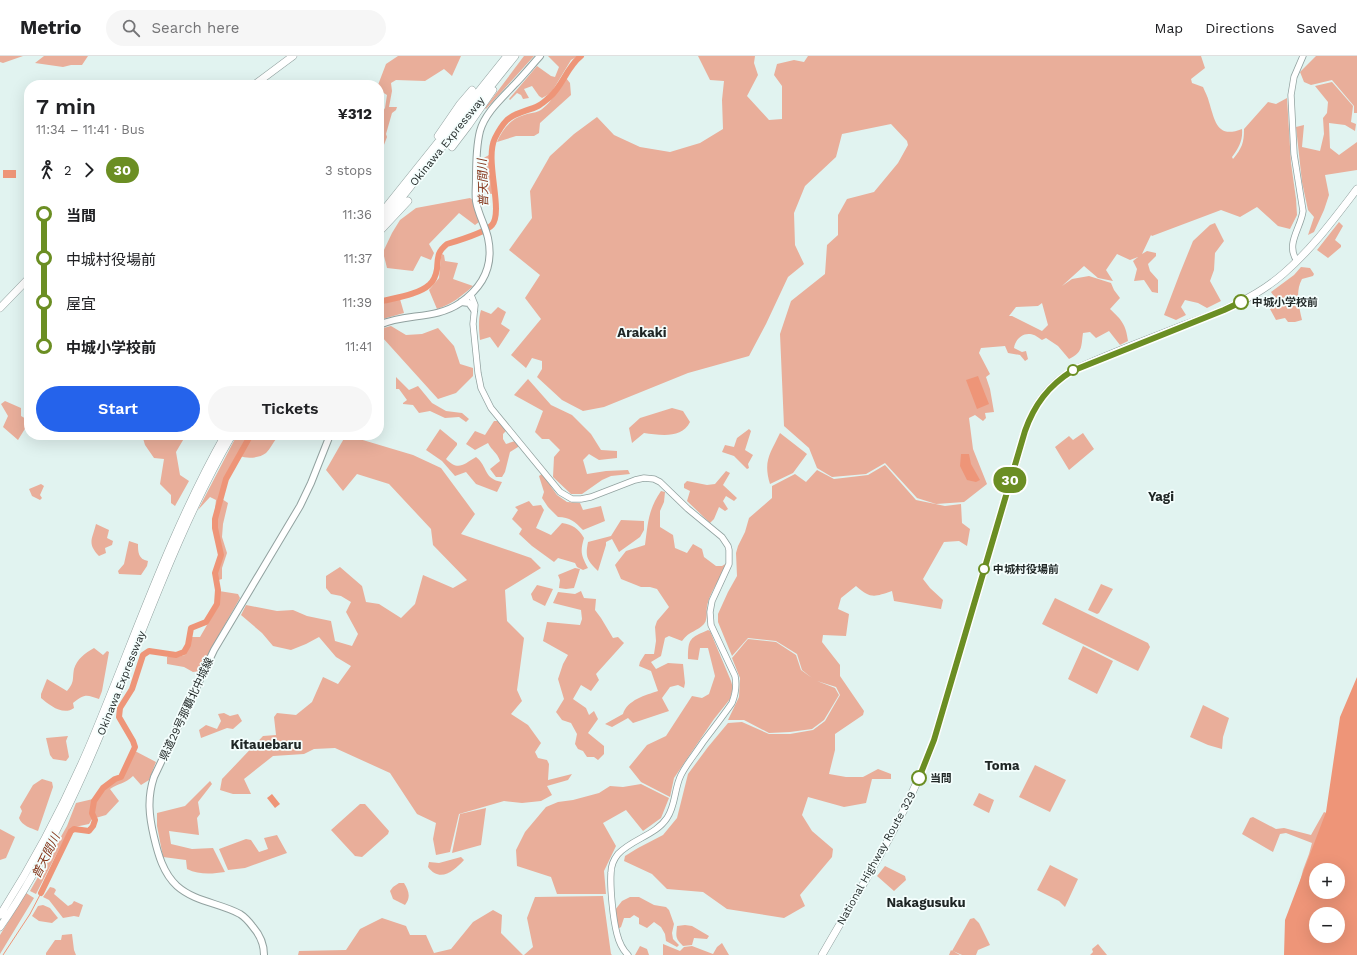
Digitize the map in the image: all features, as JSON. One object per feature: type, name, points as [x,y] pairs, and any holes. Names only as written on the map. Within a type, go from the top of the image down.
[{"type":"highway","points":[[261,80],[293,56]]},
{"type":"highway","name":"Okinawa Expressway","points":[[384,210],[507,56]]},
{"type":"highway","name":"Okinawa Expressway","points":[[384,220],[516,56]]},
{"type":"highway","points":[[452,147],[501,79],[508,66]]},
{"type":"highway","points":[[426,158],[427,152],[443,128],[472,90]]},
{"type":"highway","name":"National Highway Route 329","points":[[822,955],[916,787],[927,760],[1025,431],[1039,400],[1054,383],[1072,371],[1233,306],[1260,291],[1284,274],[1297,261],[1326,230],[1357,189]]},
{"type":"highway","points":[[384,227],[408,201]]},
{"type":"highway","points":[[0,308],[24,283]]},
{"type":"highway","name":"Okinawa Expressway","points":[[0,915],[29,868],[82,762],[176,533],[202,477],[222,440]]},
{"type":"highway","name":"Okinawa Expressway","points":[[0,927],[39,864],[76,791],[183,532],[199,497],[229,440]]},
{"type":"main road","points":[[384,323],[447,310],[471,294],[482,282],[487,270],[489,249],[475,192],[477,150],[481,129],[486,118],[493,109],[540,56]]},
{"type":"main road","points":[[1297,261],[1294,256],[1292,246],[1303,211],[1296,168],[1291,95],[1294,77],[1303,56]]},
{"type":"main road","points":[[471,294],[475,305],[473,324],[478,373],[487,400],[491,408],[560,492],[572,499],[581,499],[591,497],[635,480],[644,478],[654,479],[660,482],[688,510],[722,537],[728,546],[730,553],[727,570],[712,601],[710,625],[735,676],[736,693],[732,703],[682,773],[678,782],[672,810],[667,819],[659,827],[625,847],[613,862],[610,872],[616,933],[620,944],[628,955]]},
{"type":"main road","points":[[461,302],[469,303],[474,310]]},
{"type":"main road","name":"県道29号那覇北中城線","points":[[264,955],[258,934],[242,915],[186,893],[171,879],[162,863],[157,848],[148,803],[150,787],[154,777],[200,678],[230,622],[300,506],[328,440]]},
{"type":"shaded area","points":[[0,56],[23,56],[3,63],[0,62]]},
{"type":"shaded area","points":[[44,56],[88,56],[82,65],[63,67],[35,63]]},
{"type":"shaded area","points":[[398,56],[461,56],[452,76],[444,69],[425,81],[396,80],[391,83],[392,91],[389,107],[397,107],[392,113],[384,145],[384,110],[387,95],[384,93],[384,80],[380,80],[386,64]]},
{"type":"shaded area","points":[[524,56],[534,56],[486,109],[485,108]]},
{"type":"shaded area","points":[[548,56],[578,56],[571,60],[551,93],[542,98],[532,86],[524,89],[529,98],[523,99],[521,95],[517,93],[510,100],[509,99],[537,66],[551,76],[555,77],[559,67]]},
{"type":"shaded area","points":[[698,56],[755,56],[754,63],[758,75],[747,96],[769,120],[782,119],[782,86],[774,75],[777,64],[794,60],[804,62],[808,56],[1201,56],[1205,68],[1191,79],[1192,83],[1203,87],[1215,122],[1222,130],[1227,132],[1242,129],[1239,147],[1232,157],[1233,159],[1239,152],[1242,145],[1244,129],[1268,102],[1276,104],[1287,98],[1291,163],[1297,215],[1290,229],[1278,226],[1257,207],[1240,217],[1221,210],[1152,236],[1151,235],[1142,254],[1147,251],[1156,253],[1156,256],[1148,264],[1150,271],[1158,280],[1158,293],[1152,292],[1144,280],[1134,281],[1137,269],[1133,261],[1138,257],[1130,260],[1117,254],[1106,270],[1113,281],[1098,278],[1084,266],[1062,286],[1072,279],[1089,276],[1111,283],[1120,298],[1110,309],[1123,323],[1128,341],[1120,345],[1109,331],[1096,338],[1090,332],[1083,333],[1079,351],[1069,359],[1058,346],[1046,338],[1042,340],[1032,334],[1022,336],[1017,340],[1014,348],[1022,352],[1026,351],[1028,359],[1025,361],[1020,355],[1008,353],[1005,346],[981,348],[979,353],[990,374],[986,377],[990,389],[994,412],[985,413],[986,418],[983,421],[975,415],[969,418],[973,449],[987,484],[964,502],[936,504],[917,498],[885,463],[866,474],[832,477],[817,468],[809,448],[784,426],[780,334],[791,301],[825,274],[827,245],[838,235],[838,215],[847,199],[874,192],[898,163],[908,145],[907,141],[891,124],[842,134],[836,157],[805,186],[794,213],[795,245],[804,264],[788,277],[749,356],[688,373],[604,407],[583,411],[562,400],[537,377],[542,369],[542,361],[532,358],[526,368],[511,355],[541,319],[525,298],[540,275],[509,250],[532,218],[530,191],[550,156],[574,134],[597,117],[614,135],[640,147],[670,152],[700,143],[723,129],[722,100],[724,81],[710,80]],"holes":[[[1042,303],[1048,325],[1042,331],[1012,316],[1009,316],[1016,307],[1038,306]]]},
{"type":"shaded area","points":[[1316,56],[1357,56],[1357,113],[1354,113],[1354,106],[1332,80],[1311,85],[1304,82],[1300,72]]},
{"type":"shaded area","points":[[566,78],[570,83],[571,95],[540,123],[539,133],[534,136],[516,136],[497,142],[504,129],[515,119],[543,109],[551,101]]},
{"type":"shaded area","points":[[1332,82],[1353,106],[1351,122],[1356,124],[1355,131],[1345,125],[1329,123],[1330,148],[1339,155],[1357,142],[1357,170],[1325,175],[1329,195],[1314,232],[1308,235],[1314,217],[1308,210],[1302,182],[1296,127],[1304,125],[1302,147],[1320,151],[1324,134],[1323,118],[1327,113],[1328,102],[1315,86]]},
{"type":"shaded area","points":[[489,155],[493,194],[480,193],[479,186],[480,160]]},
{"type":"shaded area","points":[[3,170],[16,170],[16,178],[3,178]]},
{"type":"shaded area","points":[[470,198],[473,200],[479,222],[475,225],[459,213],[429,244],[434,253],[431,260],[421,256],[413,271],[387,268],[384,250],[392,233],[400,220],[416,208]]},
{"type":"shaded area","points":[[1339,222],[1343,226],[1335,240],[1341,245],[1341,247],[1328,258],[1317,250]]},
{"type":"shaded area","points":[[1215,223],[1224,241],[1215,253],[1214,270],[1210,281],[1221,301],[1207,308],[1198,303],[1185,300],[1181,307],[1186,315],[1176,320],[1164,315],[1193,241],[1210,225]]},
{"type":"shaded area","points":[[442,254],[444,255],[445,261],[458,263],[453,279],[473,286],[447,305],[437,309],[429,290],[439,278]]},
{"type":"shaded area","points":[[1301,267],[1310,268],[1314,274],[1313,276],[1302,279],[1300,284],[1298,299],[1302,320],[1288,322],[1285,318],[1276,320],[1270,309],[1276,299],[1271,292],[1294,275]]},
{"type":"shaded area","points":[[400,299],[404,313],[384,319],[384,304]]},
{"type":"shaded area","points":[[498,307],[506,312],[501,324],[510,330],[498,348],[490,337],[480,340],[479,317],[481,310],[491,314]]},
{"type":"shaded area","points":[[391,326],[406,335],[422,334],[438,328],[454,346],[460,364],[473,368],[473,376],[456,393],[438,399],[384,339],[384,328]]},
{"type":"shaded area","points":[[978,376],[989,404],[977,409],[966,380]]},
{"type":"shaded area","points":[[396,377],[409,390],[418,386],[432,403],[446,411],[462,413],[469,419],[466,422],[459,417],[445,418],[430,411],[419,413],[413,405],[403,404],[407,400],[399,389],[396,389]]},
{"type":"shaded area","points":[[528,379],[551,405],[572,415],[591,434],[601,450],[617,451],[617,458],[599,460],[589,454],[583,460],[587,474],[628,470],[630,474],[611,476],[602,480],[582,494],[571,494],[553,477],[554,457],[560,450],[549,439],[542,439],[535,432],[543,411],[514,395]]},
{"type":"shaded area","points":[[5,401],[21,408],[21,416],[24,418],[24,430],[18,440],[3,427],[8,416],[1,404]]},
{"type":"shaded area","points":[[672,408],[683,411],[690,422],[682,431],[670,435],[644,433],[632,443],[629,428],[640,418]]},
{"type":"shaded area","points":[[494,421],[498,421],[507,430],[503,434],[503,439],[506,444],[515,441],[518,444],[518,447],[510,452],[505,472],[502,477],[496,477],[490,469],[500,461],[488,443],[475,450],[466,444],[475,431],[485,435]]},
{"type":"shaded area","points":[[440,429],[457,443],[446,459],[454,465],[461,466],[476,457],[492,478],[502,482],[497,492],[476,484],[466,472],[455,476],[442,461],[426,450]]},
{"type":"shaded area","points":[[749,429],[751,431],[745,450],[753,455],[748,464],[749,468],[747,469],[734,456],[722,452],[725,445],[734,447],[737,438]]},
{"type":"shaded area","points":[[780,433],[807,454],[793,473],[770,484],[767,463]]},
{"type":"shaded area","points":[[1083,433],[1094,449],[1069,470],[1055,447],[1069,436],[1073,440]]},
{"type":"shaded area","points":[[144,440],[183,440],[176,452],[180,475],[189,481],[175,506],[171,503],[171,495],[160,484],[164,459],[154,458],[145,445]]},
{"type":"shaded area","points":[[234,440],[275,440],[263,455],[253,458],[240,456],[229,476],[222,499],[228,503],[223,524],[222,537],[227,553],[222,568],[222,579],[215,581],[215,569],[220,554],[214,518],[216,500],[210,497],[198,510]]},
{"type":"shaded area","points":[[343,440],[363,440],[413,455],[441,468],[475,514],[461,534],[531,558],[541,568],[505,590],[507,621],[524,638],[517,690],[522,701],[511,714],[528,725],[541,743],[535,752],[538,758],[547,760],[549,764],[548,780],[572,774],[568,780],[547,786],[552,795],[541,801],[522,803],[504,801],[459,814],[450,852],[436,855],[433,839],[436,823],[417,814],[390,773],[335,748],[314,749],[304,754],[273,756],[244,779],[251,794],[233,794],[220,790],[222,779],[263,736],[276,735],[274,717],[277,713],[296,715],[312,702],[323,677],[338,684],[351,666],[336,657],[319,637],[291,650],[273,646],[262,633],[241,615],[246,605],[277,611],[293,610],[307,616],[331,621],[335,641],[352,646],[358,634],[346,612],[351,602],[341,596],[331,594],[326,588],[326,576],[340,567],[362,586],[366,602],[379,604],[401,618],[415,604],[423,575],[453,588],[467,580],[433,545],[431,529],[389,484],[357,474],[343,491],[326,470]]},
{"type":"shaded area","points":[[961,454],[969,454],[971,464],[980,480],[976,482],[967,480],[960,466]]},
{"type":"shaded area","points":[[885,465],[916,500],[945,506],[961,504],[962,523],[970,529],[967,546],[959,541],[944,542],[923,579],[943,600],[941,609],[894,601],[892,591],[881,595],[869,595],[856,586],[841,598],[838,609],[849,614],[846,636],[823,635],[822,642],[840,665],[840,676],[864,711],[863,715],[835,734],[835,750],[829,774],[846,777],[863,777],[878,769],[891,774],[891,779],[872,779],[866,803],[844,807],[808,797],[802,815],[812,831],[833,849],[832,857],[800,895],[805,906],[784,918],[727,909],[703,892],[667,889],[652,874],[624,861],[625,856],[663,835],[677,818],[688,774],[728,723],[742,722],[769,734],[790,734],[813,730],[825,721],[840,695],[836,687],[817,681],[835,688],[839,695],[824,720],[812,729],[769,733],[744,720],[728,720],[739,697],[740,678],[732,658],[748,639],[776,642],[796,655],[801,670],[812,678],[802,670],[797,654],[776,641],[748,638],[732,656],[718,622],[718,614],[737,576],[736,553],[749,518],[772,498],[772,486],[795,474],[806,482],[817,470],[834,479],[868,475]]},
{"type":"shaded area","points":[[726,471],[730,473],[723,485],[737,498],[734,501],[726,496],[723,501],[728,509],[725,511],[719,507],[714,519],[710,523],[687,501],[690,491],[684,488],[684,484],[687,481],[707,485],[715,484]]},
{"type":"shaded area","points":[[542,474],[557,495],[567,502],[580,503],[583,510],[601,506],[605,521],[583,530],[572,520],[558,517],[548,507],[542,498],[544,492],[539,476]]},
{"type":"shaded area","points":[[41,484],[44,486],[40,495],[42,498],[40,500],[32,496],[29,489]]},
{"type":"shaded area","points":[[661,491],[665,492],[664,502],[660,511],[660,527],[673,535],[675,548],[687,553],[693,544],[702,549],[704,557],[716,566],[722,566],[727,563],[710,596],[704,624],[682,641],[669,636],[665,638],[661,656],[651,662],[656,669],[668,663],[683,664],[685,683],[684,688],[678,685],[670,687],[662,698],[669,711],[633,723],[628,718],[612,727],[605,724],[623,714],[628,705],[643,696],[658,691],[651,671],[639,666],[645,654],[654,654],[656,641],[655,627],[657,621],[669,607],[657,589],[641,587],[621,579],[615,565],[626,551],[645,545],[648,523],[653,504]]},
{"type":"shaded area","points":[[529,501],[533,506],[541,505],[544,510],[536,528],[551,535],[562,523],[572,526],[580,532],[584,538],[582,553],[588,568],[583,570],[577,567],[575,563],[558,558],[554,562],[532,546],[519,534],[522,529],[512,519],[518,510],[515,507]]},
{"type":"shaded area","points":[[621,520],[644,521],[644,530],[640,537],[619,552],[612,539],[606,542],[598,571],[591,564],[588,558],[588,542],[611,536]]},
{"type":"shaded area","points":[[96,524],[109,530],[107,538],[113,541],[112,545],[105,548],[106,553],[99,556],[95,552],[92,544]]},
{"type":"shaded area","points":[[129,541],[138,544],[140,557],[148,561],[147,566],[141,575],[119,574],[118,571],[124,564]]},
{"type":"shaded area","points":[[575,568],[580,569],[574,588],[559,588],[560,580],[558,575]]},
{"type":"shaded area","points":[[1101,584],[1113,589],[1097,614],[1088,610]]},
{"type":"shaded area","points":[[537,585],[553,589],[545,606],[533,600],[531,594]]},
{"type":"shaded area","points":[[219,591],[238,594],[240,598],[201,671],[193,672],[184,667],[167,664],[167,657],[185,655],[189,646],[190,637],[200,637],[218,606]]},
{"type":"shaded area","points":[[581,591],[584,598],[596,599],[595,610],[613,638],[618,637],[624,643],[596,674],[599,680],[591,691],[581,685],[573,699],[586,708],[589,715],[594,711],[598,719],[588,733],[604,746],[604,754],[598,760],[594,757],[587,757],[583,751],[578,749],[575,744],[577,734],[571,723],[562,720],[556,712],[564,699],[558,679],[568,655],[543,641],[547,622],[580,625],[582,619],[581,610],[553,603],[558,592],[575,594]]},
{"type":"shaded area","points":[[1055,598],[1148,643],[1150,647],[1138,671],[1042,624]]},
{"type":"shaded area","points":[[708,630],[710,631],[733,688],[730,699],[714,719],[674,778],[670,797],[641,782],[629,767],[647,745],[666,736],[692,696],[702,698],[709,694],[715,676],[708,648],[700,648],[698,660],[688,659],[691,640],[697,635]]},
{"type":"shaded area","points":[[1083,646],[1113,661],[1097,694],[1068,679]]},
{"type":"shaded area","points":[[94,648],[103,655],[107,651],[109,652],[102,691],[99,699],[91,696],[83,696],[73,703],[74,708],[65,711],[56,709],[41,698],[41,694],[47,679],[67,691],[72,683],[74,669],[77,662]]},
{"type":"shaded area","points":[[1357,677],[1357,955],[1284,955],[1285,920],[1326,812],[1340,717]]},
{"type":"shaded area","points":[[1203,705],[1229,718],[1223,737],[1222,749],[1190,737]]},
{"type":"shaded area","points":[[224,713],[230,716],[238,714],[242,721],[233,729],[227,728],[201,738],[199,730],[206,725],[217,729],[221,721],[218,714]]},
{"type":"shaded area","points":[[68,736],[66,741],[69,757],[66,761],[53,759],[50,755],[46,738]]},
{"type":"shaded area","points":[[135,751],[156,762],[149,780],[141,785],[133,776],[127,781],[110,789],[119,801],[106,815],[92,819],[89,824],[70,828],[36,894],[30,891],[67,826],[76,803],[93,799],[113,780],[121,778]]},
{"type":"shaded area","points":[[1035,765],[1066,780],[1050,812],[1019,797]]},
{"type":"shaded area","points":[[42,779],[52,782],[53,787],[38,831],[24,825],[19,818],[22,811],[20,807],[33,785]]},
{"type":"shaded area","points":[[210,781],[212,784],[198,802],[200,814],[197,818],[199,835],[169,831],[171,844],[192,849],[213,848],[225,872],[206,874],[187,869],[186,860],[163,857],[157,826],[157,813],[185,806]]},
{"type":"shaded area","points":[[641,784],[669,798],[661,818],[643,831],[626,810],[603,823],[616,846],[604,871],[606,894],[557,894],[551,877],[517,866],[516,850],[525,832],[546,807],[558,802],[573,800],[599,793],[610,786],[623,787]]},
{"type":"shaded area","points":[[979,793],[994,800],[989,813],[973,805]]},
{"type":"shaded area","points":[[272,794],[280,804],[275,808],[267,798]]},
{"type":"shaded area","points":[[360,804],[365,804],[389,831],[388,834],[362,857],[355,856],[331,830]]},
{"type":"shaded area","points":[[486,808],[481,845],[452,853],[460,814]]},
{"type":"shaded area","points":[[1324,812],[1333,816],[1312,863],[1309,863],[1309,870],[1295,901],[1312,843],[1286,833],[1280,834],[1273,852],[1242,834],[1250,818],[1253,817],[1276,829],[1284,828],[1311,835]]},
{"type":"shaded area","points":[[0,829],[15,837],[6,858],[0,860]]},
{"type":"shaded area","points":[[277,835],[287,853],[245,868],[228,870],[219,849],[246,839],[251,840],[259,852],[268,849],[264,838]]},
{"type":"shaded area","points":[[461,857],[464,860],[447,874],[437,874],[428,867],[429,862],[439,863]]},
{"type":"shaded area","points":[[1050,865],[1078,879],[1065,907],[1059,901],[1037,890]]},
{"type":"shaded area","points":[[885,866],[905,876],[906,880],[894,891],[877,876]]},
{"type":"shaded area","points":[[399,883],[404,883],[408,891],[409,897],[405,905],[393,899],[390,891]]},
{"type":"shaded area","points":[[50,887],[56,890],[54,894],[68,906],[74,901],[83,905],[79,917],[74,916],[63,918],[49,900],[43,897]]},
{"type":"shaded area","points":[[26,893],[34,898],[0,954],[0,935]]},
{"type":"shaded area","points":[[603,896],[612,955],[524,955],[533,947],[527,918],[535,897]]},
{"type":"shaded area","points":[[630,897],[639,897],[654,905],[666,907],[669,910],[674,924],[672,933],[673,939],[679,945],[677,947],[666,941],[665,934],[661,927],[654,922],[647,928],[639,924],[639,918],[634,915],[630,918],[624,918],[621,927],[618,929],[615,910],[622,901]]},
{"type":"shaded area","points":[[43,905],[50,908],[58,918],[52,923],[39,921],[32,916],[38,906]]},
{"type":"shaded area","points":[[493,910],[502,915],[501,933],[523,955],[298,955],[299,951],[346,950],[360,929],[382,918],[406,926],[410,935],[426,935],[434,953],[451,949],[473,922]]},
{"type":"shaded area","points":[[974,918],[979,923],[990,945],[978,950],[976,955],[962,955],[953,951],[960,955],[949,955],[970,919]]},
{"type":"shaded area","points":[[677,926],[692,926],[709,936],[707,939],[694,938],[692,945],[683,946],[677,939],[676,935]]},
{"type":"shaded area","points":[[72,934],[76,955],[46,955],[55,940],[61,940],[62,935]]},
{"type":"shaded area","points":[[722,943],[729,955],[663,955],[663,944],[680,951],[684,947],[692,946],[713,954],[717,947]]},
{"type":"shaded area","points":[[1098,944],[1107,955],[1090,955],[1093,952],[1092,949]]},
{"type":"shaded area","points":[[640,946],[647,949],[649,955],[635,955]]},
{"type":"waterway","name":"普天間川","points":[[384,301],[412,294],[424,288],[431,283],[434,278],[439,255],[441,250],[447,244],[464,239],[489,228],[492,225],[495,218],[496,209],[492,172],[492,147],[496,136],[503,124],[511,117],[538,106],[550,97],[572,65],[581,56]]},
{"type":"waterway","name":"普天間川","points":[[41,893],[71,831],[74,829],[89,831],[93,826],[95,820],[92,813],[94,801],[103,788],[115,779],[121,777],[135,747],[119,717],[120,708],[132,689],[143,655],[149,651],[176,655],[184,652],[188,645],[191,628],[206,622],[217,604],[218,590],[215,573],[221,555],[215,528],[215,519],[226,479],[248,440]]},
{"type":"waterway","points":[[3,955],[30,914],[41,893]]},
{"type":"bus line","name":"30","points":[[919,778],[934,740],[1028,420],[1039,400],[1054,383],[1082,366],[1241,302]]},
{"type":"place","name":"中城小学校前","points":[[1241,302]]},
{"type":"place","name":"中城村役場前","points":[[984,569]]},
{"type":"place","name":"当間","points":[[919,778]]},
{"type":"district","name":"Arakaki","points":[[642,332]]},
{"type":"district","name":"Yagi","points":[[1161,496]]},
{"type":"district","name":"Kitauebaru","points":[[266,744]]},
{"type":"district","name":"Toma","points":[[1002,765]]},
{"type":"district","name":"Nakagusuku","points":[[926,902]]}]
